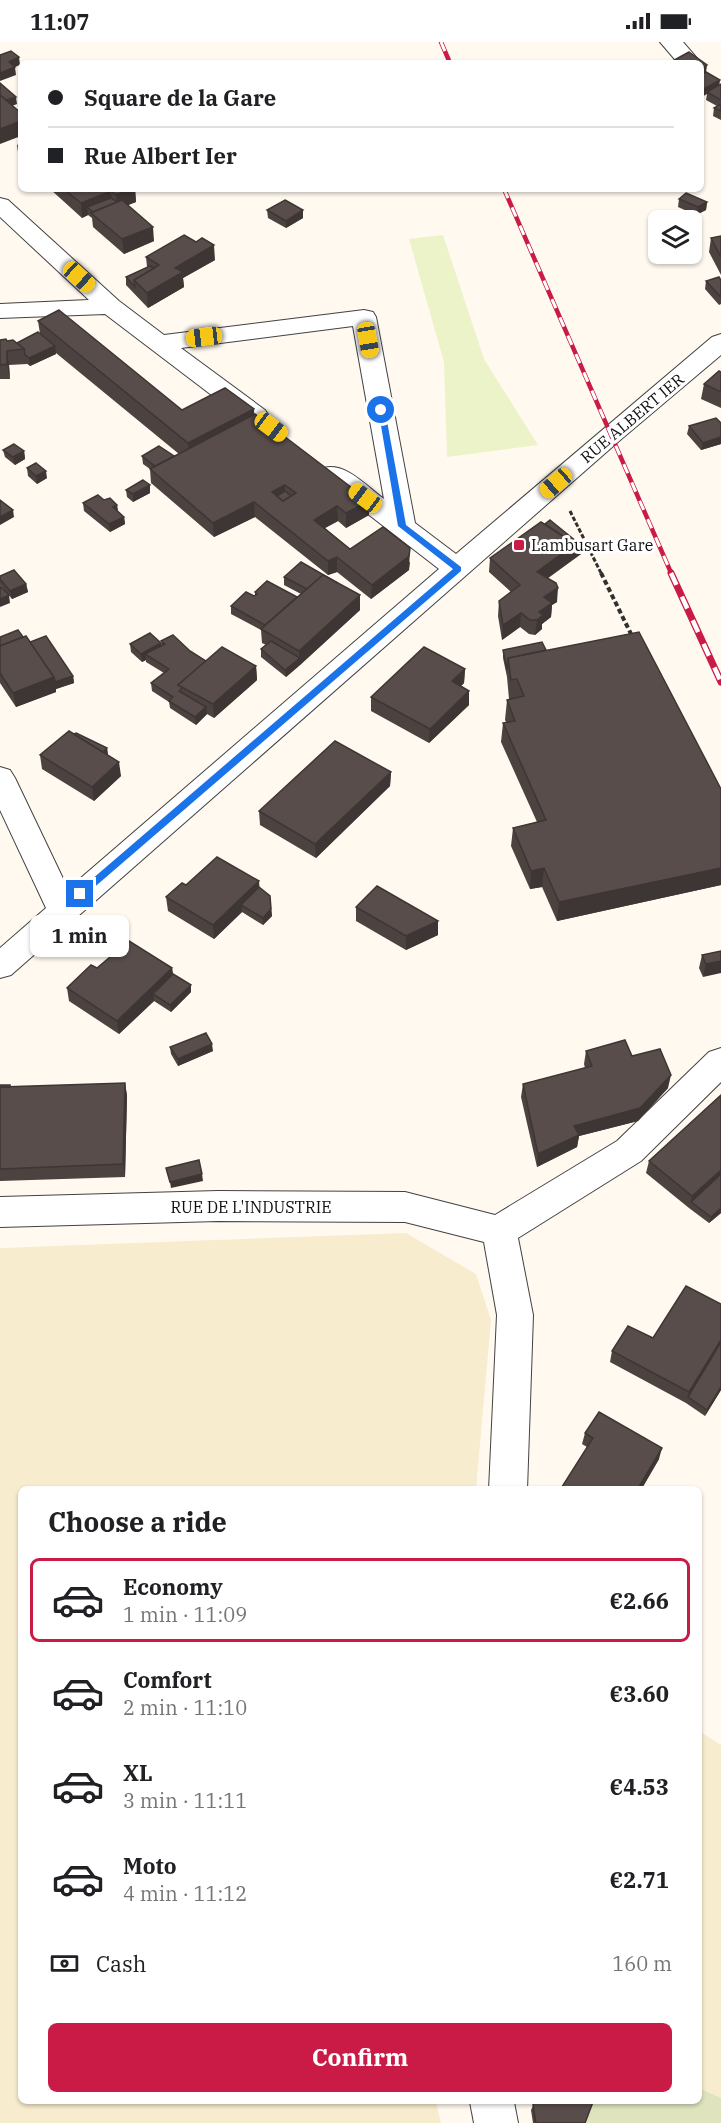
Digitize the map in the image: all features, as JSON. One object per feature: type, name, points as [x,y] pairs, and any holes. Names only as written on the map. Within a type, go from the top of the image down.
[{"type":"street","points":[[671,42],[687,60]]},
{"type":"street","points":[[0,205],[110,306],[271,427]]},
{"type":"street","points":[[0,312],[110,306]]},
{"type":"street","points":[[159,343],[364,317],[402,526]]},
{"type":"street","name":"RUE ALBERT IER","points":[[0,966],[62,909],[721,342]]},
{"type":"street","points":[[318,463],[458,569]]},
{"type":"street","points":[[0,778],[62,909]]},
{"type":"street","points":[[508,1486],[514,1316],[499,1232],[629,1151],[721,1061]]},
{"type":"street","name":"RUE DE L'INDUSTRIE","points":[[0,1212],[218,1206],[405,1207],[499,1232]]},
{"type":"street","points":[[492,2104],[496,2123]]},
{"type":"path","points":[[556,483],[638,645]]},
{"type":"shaded area","points":[[406,1233],[476,1274],[491,1320],[476,1486],[18,1486],[18,2104],[436,2104],[441,2123],[0,2123],[0,1248]]},
{"type":"shaded area","points":[[702,1733],[721,1745],[721,2098],[702,2089]]},
{"type":"green space","points":[[443,235],[484,359],[538,445],[447,457],[444,362],[409,239]]},
{"type":"green space","points":[[702,2089],[721,2098],[721,2123],[540,2123],[538,2104],[702,2104]]},
{"type":"building","points":[[11,51],[19,57],[9,62],[15,67],[0,73],[0,55]]},
{"type":"building","points":[[689,52],[700,60],[674,60]]},
{"type":"building","points":[[706,72],[720,80],[704,89],[704,73]]},
{"type":"building","points":[[0,83],[16,97],[6,100],[0,95]]},
{"type":"building","points":[[721,84],[721,100],[707,92]]},
{"type":"building","points":[[0,95],[18,110],[18,122],[0,129]]},
{"type":"building","points":[[721,104],[721,111],[714,108]]},
{"type":"building","points":[[68,192],[108,192],[81,203]]},
{"type":"building","points":[[686,193],[707,202],[698,207],[679,199]]},
{"type":"building","points":[[111,198],[117,202],[93,212],[87,207]]},
{"type":"building","points":[[122,200],[153,227],[122,239],[91,213]]},
{"type":"building","points":[[285,200],[303,210],[286,221],[267,210]]},
{"type":"building","points":[[184,235],[196,242],[202,238],[214,245],[175,268],[183,272],[147,293],[134,280],[159,265],[146,257]]},
{"type":"building","points":[[721,236],[721,257],[711,238]]},
{"type":"building","points":[[150,266],[154,268],[134,280],[135,287],[126,277]]},
{"type":"building","points":[[719,277],[721,280],[721,297],[706,281]]},
{"type":"building","points":[[59,310],[182,410],[225,388],[254,409],[188,443],[38,321]]},
{"type":"building","points":[[38,332],[55,346],[29,358],[17,343]]},
{"type":"building","points":[[6,339],[7,341],[13,340],[24,349],[7,351],[7,364],[0,365],[0,340]]},
{"type":"building","points":[[719,371],[721,372],[721,392],[704,384]]},
{"type":"building","points":[[255,414],[369,501],[346,513],[337,506],[314,520],[350,549],[383,527],[410,548],[409,556],[372,585],[337,557],[328,561],[254,502],[213,523],[150,469]],"holes":[[[285,485],[296,493],[283,501],[272,492]]]},
{"type":"building","points":[[716,418],[721,423],[721,437],[703,443],[689,426]]},
{"type":"building","points":[[14,444],[24,451],[13,457],[3,450]]},
{"type":"building","points":[[159,446],[174,456],[155,466],[142,456]]},
{"type":"building","points":[[36,463],[46,471],[36,476],[27,468]]},
{"type":"building","points":[[143,480],[150,485],[133,494],[126,490]]},
{"type":"building","points":[[285,491],[291,496],[283,501],[277,496]]},
{"type":"building","points":[[98,495],[104,500],[110,498],[117,505],[113,507],[124,517],[109,524],[83,503]]},
{"type":"building","points":[[0,500],[13,510],[0,517]]},
{"type":"building","points":[[550,520],[582,546],[575,551],[575,544],[545,524]]},
{"type":"building","points":[[541,522],[575,544],[537,572],[556,583],[558,588],[544,597],[552,603],[539,612],[543,615],[537,620],[530,620],[521,613],[503,625],[499,601],[520,585],[490,558]]},
{"type":"building","points":[[301,562],[336,582],[323,575],[307,589],[284,577]]},
{"type":"building","points":[[14,570],[26,584],[10,591],[0,576]]},
{"type":"building","points":[[323,575],[360,595],[299,651],[261,629]]},
{"type":"building","points":[[267,581],[297,597],[265,625],[231,606],[246,592],[254,596],[257,594],[255,592]]},
{"type":"building","points":[[0,586],[9,595],[0,599]]},
{"type":"building","points":[[18,630],[23,637],[0,646],[0,637]]},
{"type":"building","points":[[639,632],[721,789],[721,868],[559,902],[544,868],[531,871],[513,828],[546,820],[503,723],[515,721],[507,700],[524,696],[517,679],[511,680],[508,658]]},
{"type":"building","points":[[150,633],[161,643],[141,654],[130,644]]},
{"type":"building","points":[[173,635],[190,651],[206,661],[178,685],[183,687],[179,691],[206,707],[195,717],[169,701],[173,697],[151,683],[169,669],[145,654],[165,644],[161,641]]},
{"type":"building","points":[[26,636],[54,677],[13,693],[0,673],[0,646]]},
{"type":"building","points":[[46,636],[73,676],[55,682],[54,677],[30,642]]},
{"type":"building","points":[[271,641],[300,658],[285,670],[261,649]]},
{"type":"building","points":[[542,642],[546,650],[508,658],[507,670],[503,650]]},
{"type":"building","points":[[222,647],[256,666],[213,704],[178,685]]},
{"type":"building","points":[[424,647],[465,669],[452,681],[469,691],[430,729],[371,697]]},
{"type":"building","points":[[69,731],[119,762],[92,787],[40,755]]},
{"type":"building","points":[[74,734],[107,748],[103,752]]},
{"type":"building","points":[[335,741],[391,772],[315,844],[259,811]]},
{"type":"building","points":[[217,857],[259,881],[213,925],[166,897],[182,883],[186,885]]},
{"type":"building","points":[[377,886],[438,921],[406,936],[356,907]]},
{"type":"building","points":[[259,887],[270,896],[271,909],[263,918],[241,905]]},
{"type":"building","points":[[129,941],[172,968],[117,1021],[67,988],[91,965],[97,968]]},
{"type":"building","points":[[721,951],[721,961],[706,964],[702,955]]},
{"type":"building","points":[[173,974],[191,985],[170,1005],[153,994]]},
{"type":"building","points":[[206,1033],[212,1044],[178,1059],[170,1047]]},
{"type":"building","points":[[625,1040],[632,1056],[660,1049],[671,1075],[640,1108],[574,1126],[579,1135],[538,1154],[523,1084],[592,1066],[586,1051]]},
{"type":"building","points":[[125,1083],[123,1164],[0,1169],[0,1087]]},
{"type":"building","points":[[721,1095],[721,1170],[692,1196],[649,1161]]},
{"type":"building","points":[[199,1160],[202,1174],[170,1182],[166,1168]]},
{"type":"building","points":[[721,1174],[721,1208],[711,1217],[691,1202]]},
{"type":"building","points":[[686,1286],[721,1304],[721,1340],[689,1392],[612,1351],[628,1326],[653,1338]]},
{"type":"building","points":[[721,1342],[721,1387],[707,1410],[688,1397]]},
{"type":"building","points":[[599,1412],[662,1448],[639,1486],[563,1486],[593,1438],[585,1433]]},
{"type":"building","points":[[592,2104],[585,2123],[536,2123],[533,2105]]},
{"type":"railway","points":[[441,42],[449,60]]},
{"type":"railway","points":[[505,192],[672,575]]},
{"type":"railway","points":[[671,573],[721,682]]},
{"type":"place","name":"Lambusart Gare","points":[[519,545]]},
{"type":"route","points":[[80,894],[458,569],[402,526],[381,410]]}]
